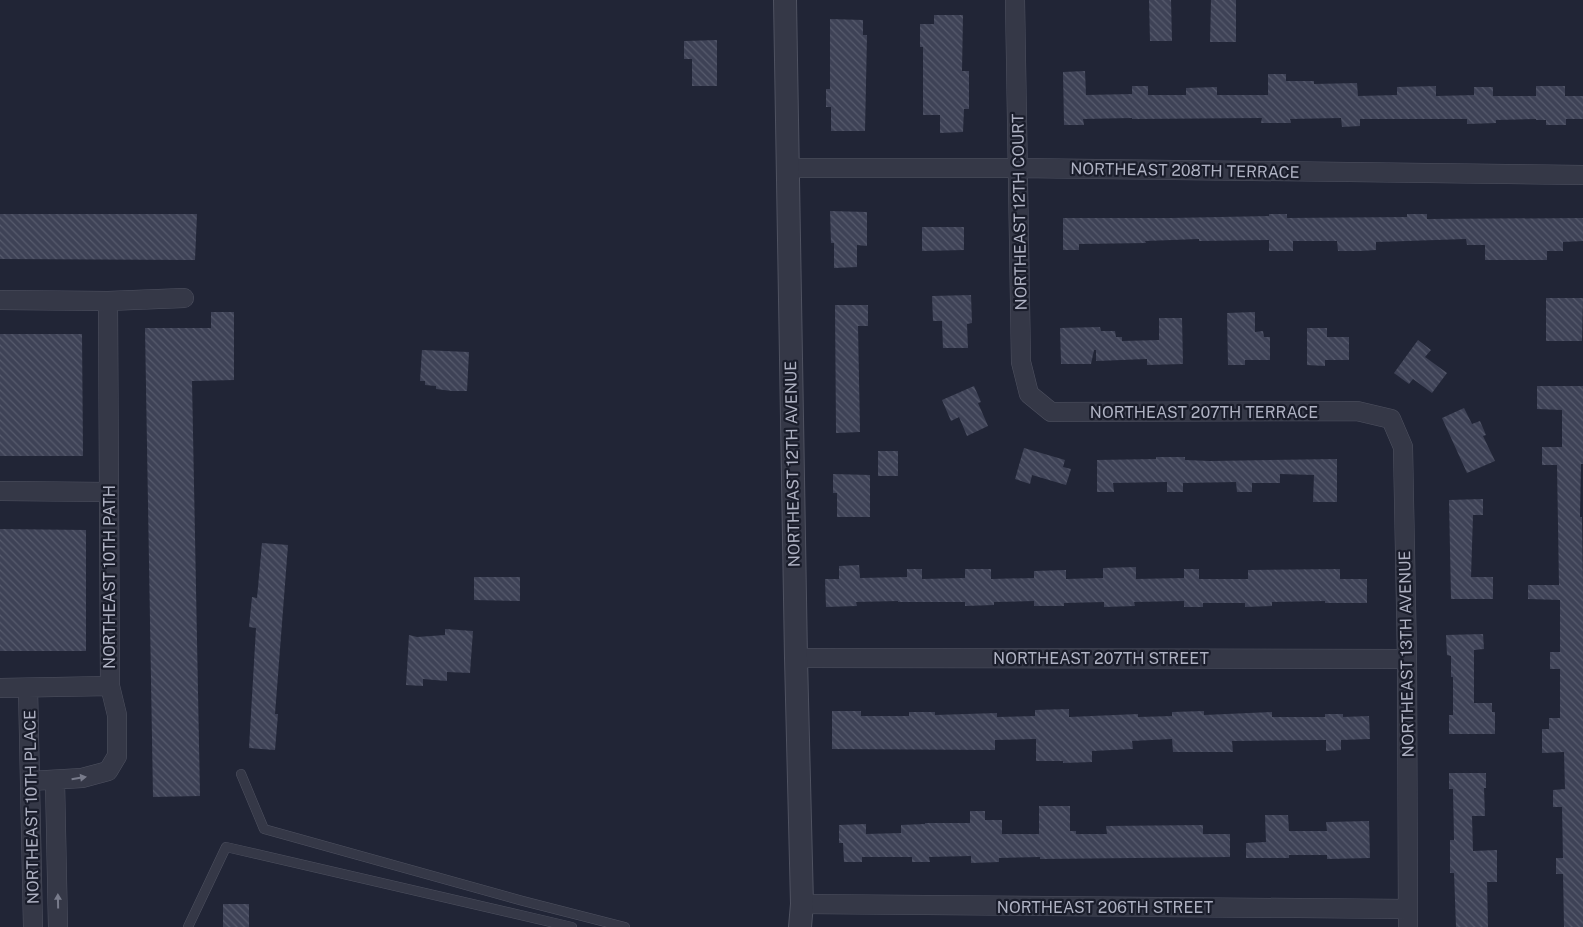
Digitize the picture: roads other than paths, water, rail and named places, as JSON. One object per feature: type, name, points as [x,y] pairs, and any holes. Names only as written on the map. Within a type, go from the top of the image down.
[{"type":"street","name":"NORTHEAST 12TH AVENUE","points":[[785,0],[802,904],[800,927]]},
{"type":"street","name":"NORTHEAST 12TH COURT","points":[[1015,0],[1019,168],[1020,362],[1029,394],[1051,412]]},
{"type":"street","name":"NORTHEAST 208TH TERRACE","points":[[787,168],[1019,168],[1583,175]]},
{"type":"street","points":[[0,300],[108,301],[184,298]]},
{"type":"street","name":"NORTHEAST 10TH PATH","points":[[30,781],[82,778],[108,771],[117,756],[117,715],[110,686],[108,301]]},
{"type":"street","name":"NORTHEAST 207TH TERRACE","points":[[1051,412],[1357,411]]},
{"type":"street","name":"NORTHEAST 13TH AVENUE","points":[[1357,411],[1391,419],[1402,447],[1407,659],[1408,918]]},
{"type":"street","points":[[0,491],[108,492]]},
{"type":"street","name":"NORTHEAST 207TH STREET","points":[[796,658],[1407,659]]},
{"type":"street","points":[[0,688],[110,686]]},
{"type":"street","name":"NORTHEAST 10TH PLACE","points":[[28,688],[33,927]]},
{"type":"street","name":"NORTHEAST 10TH PLACE","points":[[55,781],[58,927]]},
{"type":"street","points":[[32,876],[57,876]]},
{"type":"street","name":"NORTHEAST 206TH STREET","points":[[802,904],[1408,918]]},
{"type":"lane","points":[[241,774],[264,829],[523,901],[625,927]]},
{"type":"lane","points":[[188,927],[226,847],[560,926],[572,927]]}]
